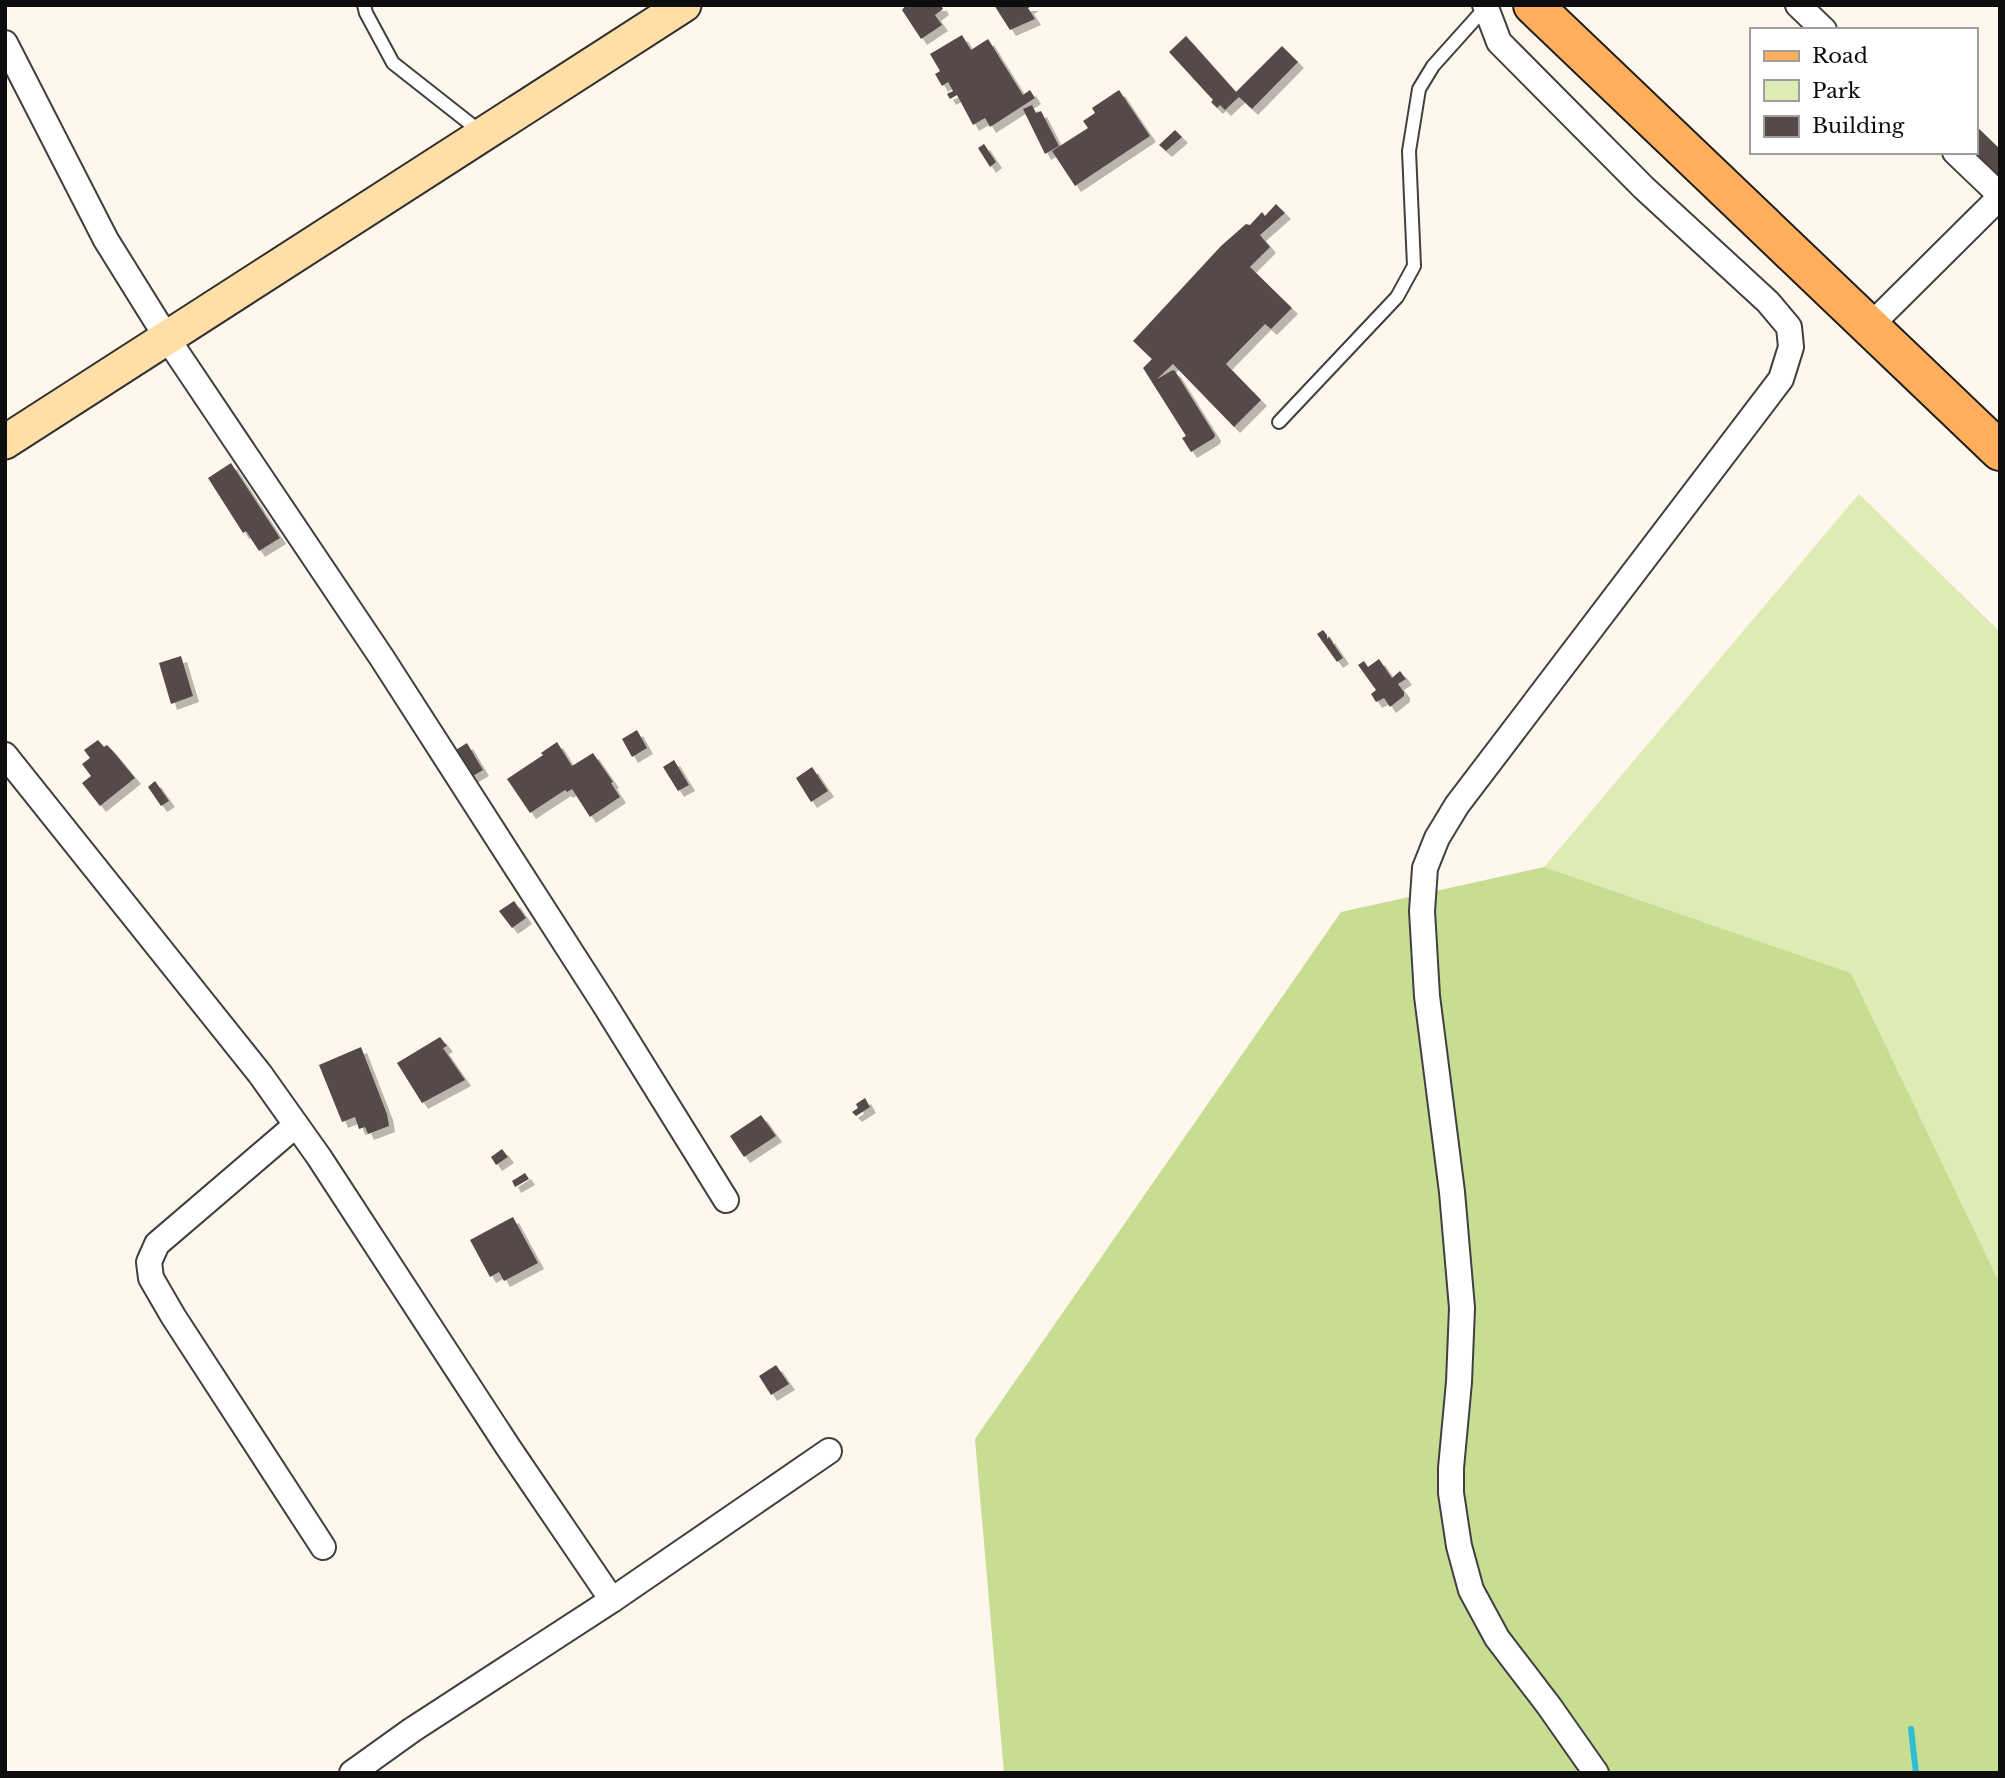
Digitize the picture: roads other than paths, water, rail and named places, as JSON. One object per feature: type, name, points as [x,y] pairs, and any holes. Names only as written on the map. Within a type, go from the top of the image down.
[{"type":"main road","points":[[1533,5],[2000,451]]},
{"type":"street","points":[[5,442],[684,5]]},
{"type":"street","points":[[1798,5],[1822,28]]},
{"type":"street","points":[[1485,7],[1499,43],[1644,188],[1768,302],[1789,327],[1791,347],[1781,379],[1457,805],[1437,838],[1425,868],[1422,911],[1427,996],[1452,1192],[1462,1308],[1460,1382],[1451,1468],[1451,1493],[1459,1546],[1471,1590],[1497,1638],[1596,1773]]},
{"type":"street","points":[[5,43],[106,240],[167,338],[382,658],[603,1002],[726,1200]]},
{"type":"street","points":[[1870,326],[2000,196],[1957,154]]},
{"type":"street","points":[[5,755],[252,1063],[612,1600]]},
{"type":"street","points":[[296,1125],[157,1244],[149,1262],[151,1278],[173,1316],[323,1547]]},
{"type":"street","points":[[352,1773],[829,1451]]},
{"type":"lane","points":[[364,5],[393,63],[484,135]]},
{"type":"lane","points":[[1279,422],[1397,297],[1414,266],[1409,151],[1419,89],[1433,66],[1485,7]]},
{"type":"waterway","points":[[1911,1729],[1916,1773]]}]
